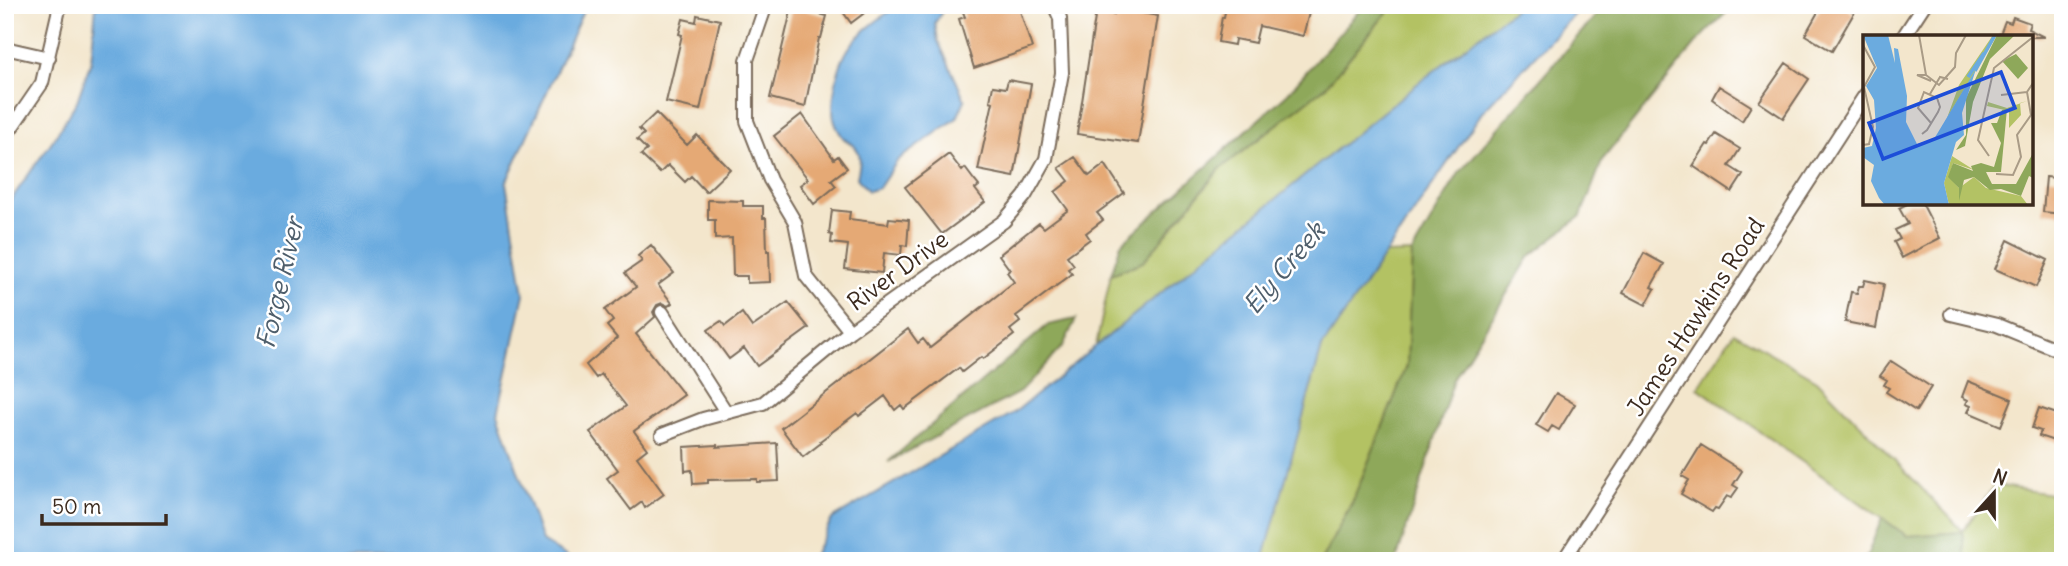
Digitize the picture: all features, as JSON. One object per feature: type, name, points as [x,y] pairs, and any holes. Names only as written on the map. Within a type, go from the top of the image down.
[{"type":"street","points":[[5,137],[42,83],[60,5]]},
{"type":"street","name":"River Drive","points":[[766,5],[747,60],[747,121],[770,180],[795,222],[806,276],[850,331],[1004,221],[1025,196],[1046,159],[1062,74],[1060,18],[1054,5]]},
{"type":"street","points":[[1904,35],[1924,5]]},
{"type":"street","points":[[5,48],[49,58]]},
{"type":"street","name":"James Hawkins Road","points":[[1563,561],[1863,98]]},
{"type":"street","points":[[662,312],[726,412]]},
{"type":"street","points":[[1951,314],[1997,325],[2063,352]]},
{"type":"street","points":[[662,435],[703,419],[763,403],[850,331]]},
{"type":"green space","points":[[1364,5],[1393,5],[1325,87],[1220,169],[1143,262],[1111,274],[1121,244],[1288,93]]},
{"type":"green space","points":[[1393,5],[1520,5],[1417,84],[1096,346],[1111,274],[1143,262],[1220,169],[1325,87]]},
{"type":"green space","points":[[1605,5],[1734,5],[1698,41],[1603,159],[1581,216],[1530,256],[1454,379],[1396,561],[1321,561],[1352,503],[1407,366],[1412,253],[1459,173]]},
{"type":"green space","points":[[1412,253],[1407,366],[1352,502],[1321,561],[1263,561],[1322,347],[1385,254]]},
{"type":"green space","points":[[1076,319],[1063,346],[1020,392],[888,462],[1048,325]]},
{"type":"green space","points":[[1734,332],[1817,380],[1963,531],[1995,485],[2063,496],[2063,561],[1966,561],[1963,532],[1907,536],[1698,388]]},
{"type":"green space","points":[[1882,518],[1907,536],[1963,532],[1966,561],[1865,561]]},
{"type":"water","name":"Forge River","points":[[96,5],[586,5],[506,183],[524,294],[498,413],[542,541],[574,561],[5,561],[5,208],[77,101],[91,61]]},
{"type":"water","points":[[898,5],[946,5],[935,23],[938,41],[965,100],[957,118],[898,160],[879,188],[868,191],[857,178],[859,154],[843,138],[835,121],[834,95],[841,63],[854,42],[872,24]]},
{"type":"water","name":"Ely Creek","points":[[1520,5],[1583,5],[1483,111],[1322,347],[1263,561],[811,561],[832,519],[1015,412],[1417,84]]},
{"type":"building","points":[[838,5],[875,5],[851,23]]},
{"type":"building","points":[[983,5],[1018,5],[1032,48],[974,68],[959,19],[965,17],[963,12]]},
{"type":"building","points":[[1243,5],[1311,5],[1303,36],[1259,26],[1255,43],[1235,39],[1234,45],[1218,42],[1226,7],[1242,11]]},
{"type":"building","points":[[1822,5],[1840,5],[1854,13],[1832,51],[1805,35]]},
{"type":"building","points":[[792,7],[827,16],[819,38],[805,107],[770,98]]},
{"type":"building","points":[[1115,8],[1158,16],[1138,143],[1077,134],[1096,11],[1114,14]]},
{"type":"building","points":[[697,15],[720,20],[700,110],[666,102],[682,35],[679,34],[683,19],[696,22]]},
{"type":"building","points":[[2013,17],[2030,23],[2028,29],[2044,37],[2000,35],[2005,21],[2011,23]]},
{"type":"building","points":[[1786,63],[1809,79],[1783,118],[1759,102]]},
{"type":"building","points":[[1008,80],[1031,84],[1014,177],[978,170],[993,102],[990,101],[993,86],[1006,88]]},
{"type":"building","points":[[1719,86],[1751,106],[1742,121],[1712,99]]},
{"type":"building","points":[[656,113],[687,145],[697,135],[730,169],[706,192],[691,176],[685,182],[668,165],[660,173],[641,155],[647,150],[637,140],[644,134],[639,129]]},
{"type":"building","points":[[802,114],[834,159],[838,156],[847,168],[831,180],[836,186],[814,204],[800,185],[808,179],[774,136]]},
{"type":"building","points":[[1716,134],[1740,149],[1729,166],[1743,175],[1732,192],[1693,166]]},
{"type":"building","points":[[949,154],[962,171],[965,168],[979,186],[975,189],[985,202],[942,234],[905,187]]},
{"type":"building","points":[[1075,157],[1089,176],[1105,164],[1124,193],[1097,213],[1103,220],[1086,233],[1090,239],[1067,256],[1074,265],[1068,269],[1072,274],[1016,316],[1020,322],[1010,330],[1014,335],[983,359],[981,357],[962,372],[959,368],[904,409],[901,405],[895,410],[885,396],[859,416],[857,413],[803,457],[781,428],[908,329],[918,343],[923,339],[930,348],[1014,282],[1007,272],[1010,270],[999,255],[1039,223],[1044,228],[1068,210],[1055,192],[1069,181],[1059,168]]},
{"type":"building","points":[[2046,177],[2063,179],[2063,214],[2043,212]]},
{"type":"building","points":[[708,200],[743,201],[743,206],[763,206],[770,282],[747,283],[747,276],[733,276],[732,238],[715,239],[715,220],[708,220]]},
{"type":"building","points":[[1905,205],[1923,205],[1940,238],[1902,258],[1894,242],[1900,239],[1895,230],[1908,224],[1899,208]]},
{"type":"building","points":[[832,210],[850,212],[849,219],[888,224],[889,218],[909,220],[907,246],[902,245],[901,255],[884,253],[882,273],[845,269],[848,245],[831,243],[832,235],[829,234]]},
{"type":"building","points":[[2008,240],[2048,260],[2036,287],[1995,269]]},
{"type":"building","points":[[651,245],[674,273],[658,285],[672,303],[668,306],[662,303],[657,305],[653,312],[655,317],[636,334],[684,395],[634,431],[647,449],[637,457],[664,494],[645,508],[642,502],[631,510],[607,478],[618,470],[590,432],[626,406],[601,374],[596,378],[586,365],[617,338],[607,326],[613,321],[605,310],[636,287],[625,273],[642,261],[638,256]]},
{"type":"building","points":[[1644,253],[1664,264],[1651,287],[1655,289],[1646,305],[1623,293]]},
{"type":"building","points":[[1865,280],[1884,284],[1876,328],[1845,322],[1851,292],[1857,293]]},
{"type":"building","points":[[788,302],[809,328],[757,366],[744,348],[729,359],[708,330],[721,321],[725,326],[742,313],[752,327]]},
{"type":"building","points":[[1891,361],[1931,387],[1916,411],[1886,392],[1889,388],[1884,385],[1887,380],[1880,376]]},
{"type":"building","points":[[1968,381],[2012,399],[2001,426],[1968,412],[1971,406],[1966,404],[1968,400],[1962,397]]},
{"type":"building","points":[[1556,393],[1575,404],[1559,430],[1552,426],[1548,432],[1536,425]]},
{"type":"building","points":[[2039,408],[2063,416],[2063,444],[2039,436],[2041,431],[2032,428]]},
{"type":"building","points":[[777,443],[779,481],[708,480],[708,483],[693,484],[692,470],[685,471],[684,447]]},
{"type":"building","points":[[1701,445],[1742,471],[1733,485],[1738,488],[1731,498],[1727,496],[1718,509],[1715,508],[1712,512],[1681,494],[1689,480],[1682,476]]}]
